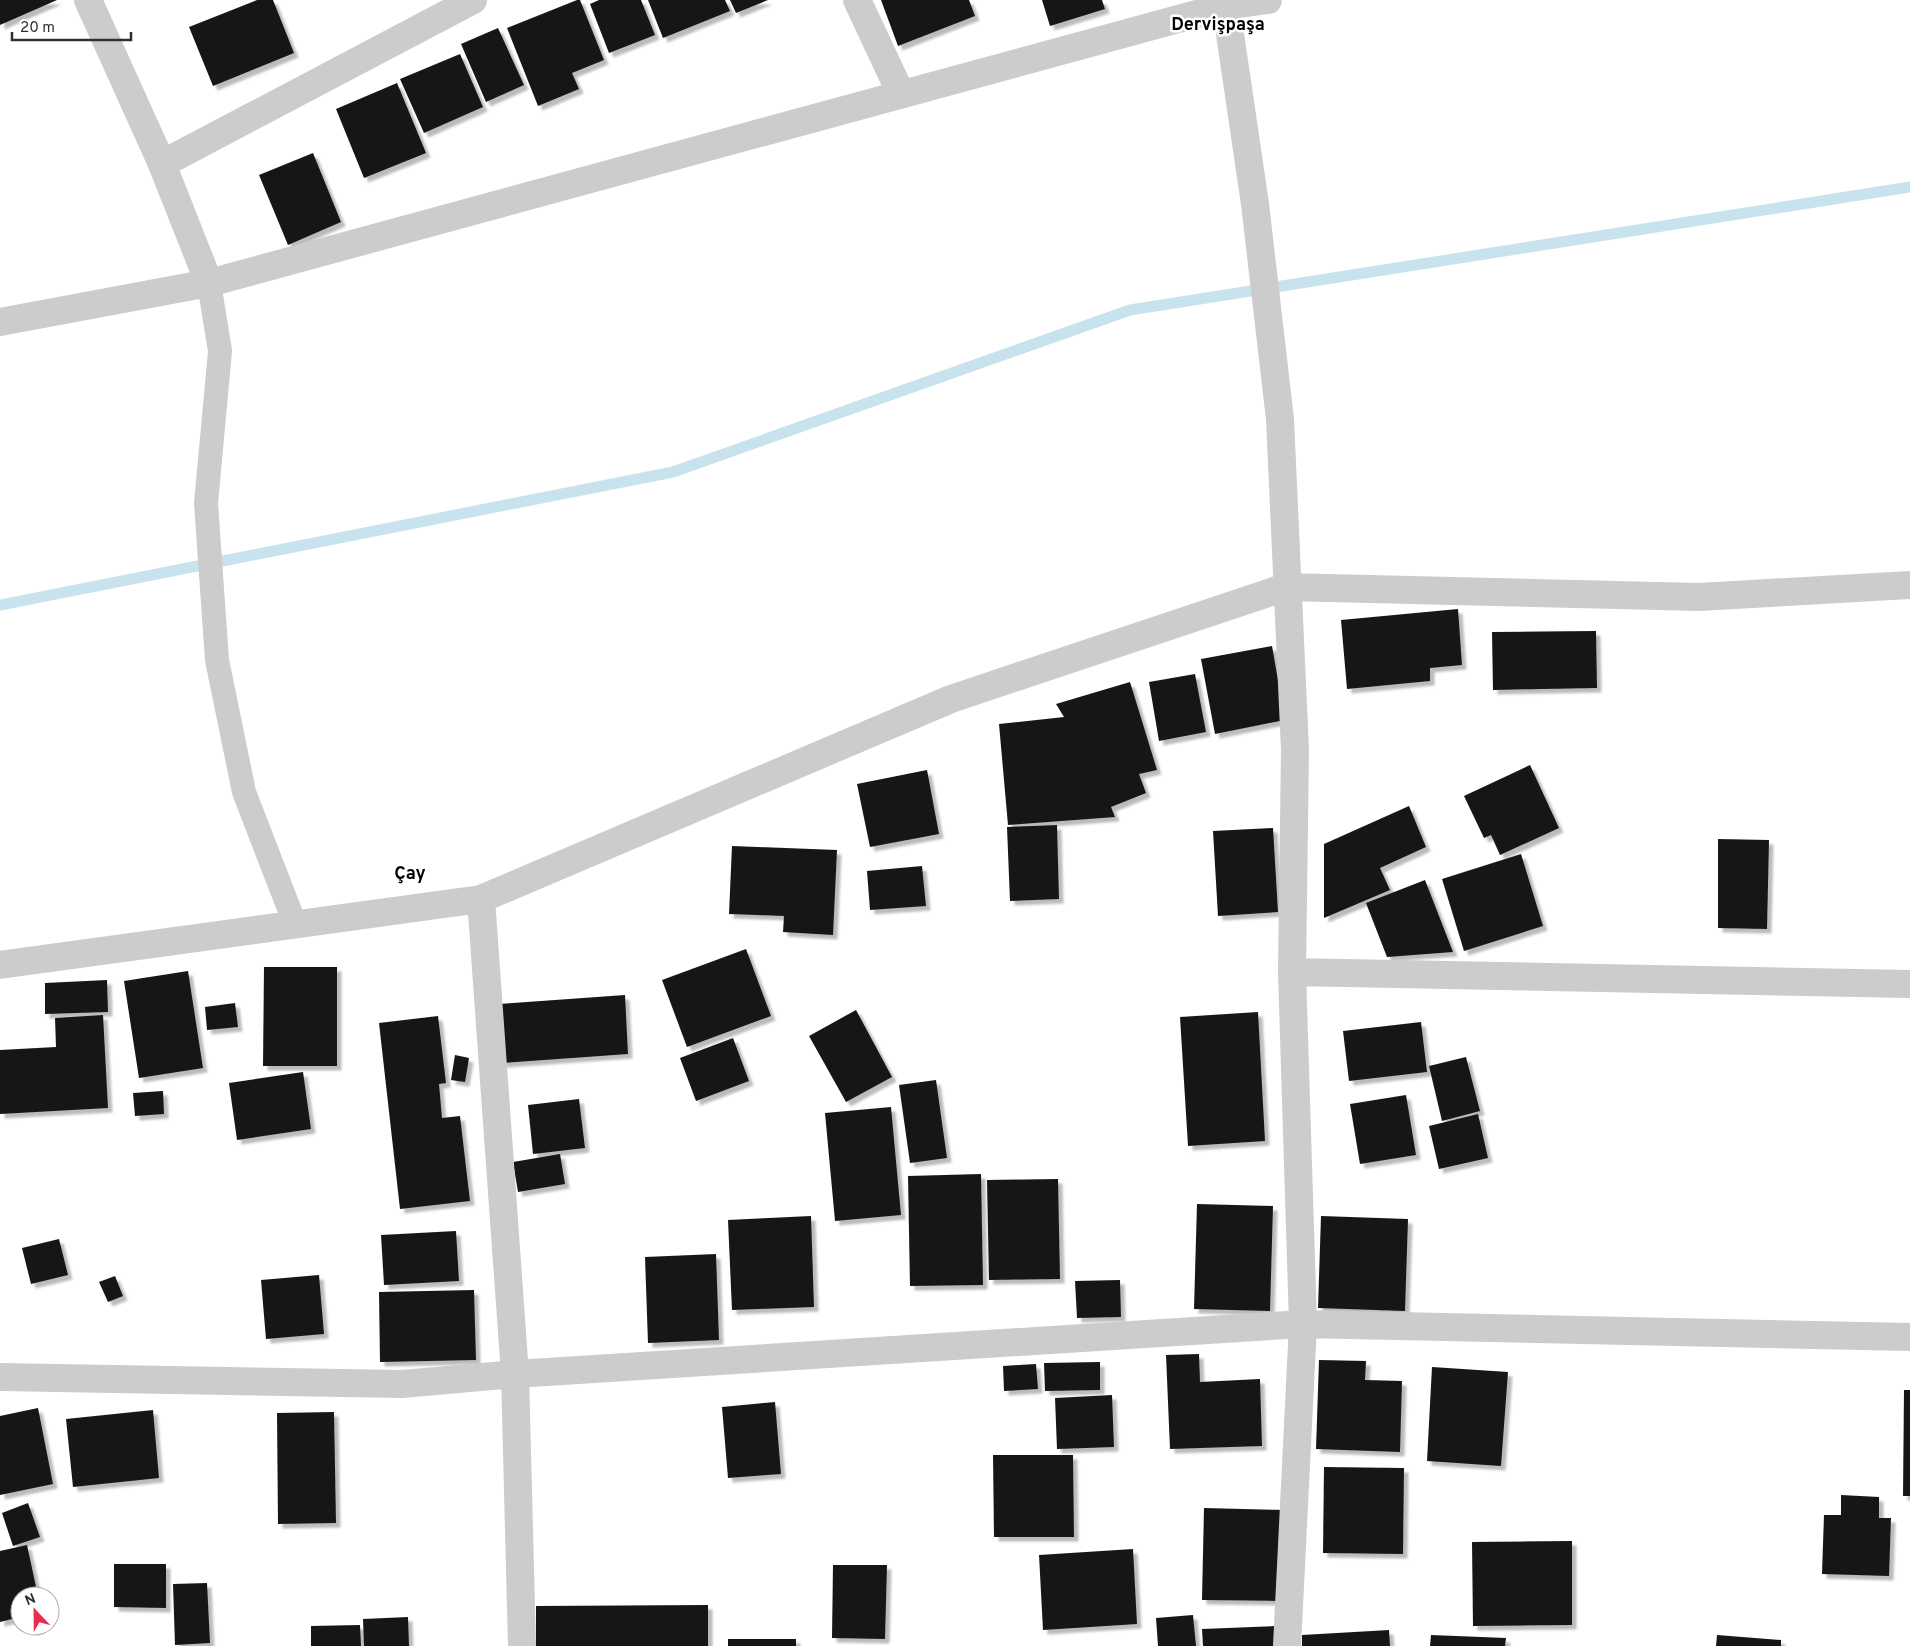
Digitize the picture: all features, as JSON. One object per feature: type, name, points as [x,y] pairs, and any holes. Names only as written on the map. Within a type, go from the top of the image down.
[{"type":"street","points":[[88,0],[162,164],[209,283]]},
{"type":"street","points":[[162,164],[473,0]]},
{"type":"street","points":[[857,0],[901,94]]},
{"type":"street","points":[[0,322],[209,283],[1226,3],[1268,0]]},
{"type":"street","points":[[1226,3],[1255,204],[1280,419],[1286,587],[1295,750],[1292,972],[1303,1324],[1287,1646]]},
{"type":"street","points":[[0,965],[481,898],[951,699],[1286,587],[1699,597],[1910,585]]},
{"type":"street","points":[[481,898],[515,1374],[522,1646]]},
{"type":"street","points":[[1292,972],[1910,984]]},
{"type":"street","points":[[0,1377],[402,1384],[515,1374],[1303,1324],[1910,1337]]},
{"type":"lane","points":[[209,283],[220,351],[206,503],[217,660],[244,792],[295,924]]},
{"type":"building","points":[[0,0],[57,0],[0,25]]},
{"type":"building","points":[[257,0],[273,0],[294,53],[213,86],[189,27]]},
{"type":"building","points":[[580,0],[604,60],[572,73],[579,89],[538,106],[507,28]]},
{"type":"building","points":[[599,0],[641,0],[655,35],[609,53],[590,4]]},
{"type":"building","points":[[648,0],[725,0],[730,11],[663,38]]},
{"type":"building","points":[[730,0],[768,0],[736,13]]},
{"type":"building","points":[[881,0],[969,0],[975,16],[898,46]]},
{"type":"building","points":[[1042,0],[1102,0],[1105,9],[1050,26]]},
{"type":"building","points":[[498,28],[524,85],[486,102],[461,44]]},
{"type":"building","points":[[460,54],[483,107],[424,133],[400,79]]},
{"type":"building","points":[[397,83],[426,153],[364,178],[336,109]]},
{"type":"building","points":[[313,153],[341,222],[288,245],[259,175]]},
{"type":"building","points":[[1458,609],[1462,665],[1430,668],[1430,681],[1347,689],[1341,620]]},
{"type":"building","points":[[1596,631],[1597,688],[1493,690],[1492,632]]},
{"type":"building","points":[[1272,646],[1285,720],[1215,734],[1201,659]]},
{"type":"building","points":[[1195,674],[1206,732],[1159,741],[1149,682]]},
{"type":"building","points":[[1130,682],[1157,770],[1139,774],[1146,793],[1111,807],[1115,817],[1008,825],[999,724],[1064,717],[1056,704]]},
{"type":"building","points":[[1530,765],[1559,828],[1500,855],[1491,835],[1484,838],[1464,796]]},
{"type":"building","points":[[927,770],[939,834],[870,847],[857,784]]},
{"type":"building","points":[[1409,806],[1426,847],[1380,868],[1390,890],[1324,918],[1324,844]]},
{"type":"building","points":[[1057,825],[1059,899],[1010,901],[1007,827]]},
{"type":"building","points":[[1273,828],[1278,912],[1218,916],[1213,831]]},
{"type":"building","points":[[1718,839],[1769,840],[1767,929],[1718,928]]},
{"type":"building","points":[[732,846],[837,850],[833,935],[783,932],[784,916],[729,914]]},
{"type":"building","points":[[1521,854],[1543,926],[1464,951],[1442,879]]},
{"type":"building","points":[[922,866],[926,906],[870,910],[867,871]]},
{"type":"building","points":[[1425,880],[1453,952],[1387,957],[1366,903]]},
{"type":"building","points":[[746,949],[771,1016],[687,1047],[662,980]]},
{"type":"building","points":[[264,967],[337,967],[337,1066],[263,1066]]},
{"type":"building","points":[[188,971],[203,1068],[139,1078],[124,981]]},
{"type":"building","points":[[107,980],[108,1012],[45,1014],[45,983]]},
{"type":"building","points":[[625,995],[628,1054],[502,1063],[498,1004]]},
{"type":"building","points":[[235,1003],[238,1027],[207,1030],[205,1007]]},
{"type":"building","points":[[856,1010],[892,1077],[846,1102],[809,1036]]},
{"type":"building","points":[[1258,1012],[1265,1141],[1188,1146],[1180,1017]]},
{"type":"building","points":[[103,1015],[108,1108],[0,1114],[0,1050],[56,1047],[55,1018]]},
{"type":"building","points":[[438,1016],[446,1083],[439,1084],[442,1118],[460,1116],[470,1201],[400,1209],[379,1023]]},
{"type":"building","points":[[1421,1022],[1427,1072],[1349,1081],[1343,1031]]},
{"type":"building","points":[[733,1038],[749,1081],[696,1101],[680,1058]]},
{"type":"building","points":[[455,1055],[469,1058],[465,1082],[451,1080]]},
{"type":"building","points":[[1466,1057],[1480,1111],[1442,1121],[1429,1066]]},
{"type":"building","points":[[303,1072],[311,1129],[237,1140],[229,1083]]},
{"type":"building","points":[[936,1080],[947,1158],[910,1163],[899,1085]]},
{"type":"building","points":[[163,1091],[164,1114],[135,1116],[133,1093]]},
{"type":"building","points":[[1406,1095],[1416,1155],[1360,1164],[1350,1104]]},
{"type":"building","points":[[579,1099],[585,1148],[533,1154],[528,1105]]},
{"type":"building","points":[[891,1107],[901,1215],[835,1221],[825,1113]]},
{"type":"building","points":[[1478,1114],[1488,1158],[1439,1169],[1429,1126]]},
{"type":"building","points":[[560,1154],[565,1184],[518,1192],[513,1162]]},
{"type":"building","points":[[981,1174],[983,1285],[910,1286],[908,1176]]},
{"type":"building","points":[[1058,1179],[1060,1279],[989,1280],[987,1180]]},
{"type":"building","points":[[1197,1204],[1273,1206],[1270,1311],[1194,1309]]},
{"type":"building","points":[[811,1216],[814,1307],[732,1310],[728,1220]]},
{"type":"building","points":[[1321,1216],[1408,1219],[1405,1311],[1318,1308]]},
{"type":"building","points":[[456,1231],[459,1281],[384,1285],[381,1235]]},
{"type":"building","points":[[59,1239],[68,1275],[31,1284],[22,1248]]},
{"type":"building","points":[[716,1254],[719,1340],[648,1343],[645,1257]]},
{"type":"building","points":[[319,1275],[324,1334],[266,1339],[261,1280]]},
{"type":"building","points":[[115,1276],[123,1296],[108,1302],[99,1282]]},
{"type":"building","points":[[1120,1280],[1121,1317],[1077,1318],[1075,1281]]},
{"type":"building","points":[[474,1290],[476,1360],[380,1362],[379,1292]]},
{"type":"building","points":[[1199,1354],[1200,1382],[1260,1379],[1262,1446],[1170,1449],[1166,1355]]},
{"type":"building","points":[[1319,1360],[1366,1361],[1365,1380],[1402,1381],[1400,1452],[1316,1449]]},
{"type":"building","points":[[1100,1362],[1100,1390],[1045,1391],[1044,1363]]},
{"type":"building","points":[[1036,1364],[1038,1389],[1004,1391],[1003,1366]]},
{"type":"building","points":[[1432,1367],[1508,1372],[1501,1466],[1427,1461]]},
{"type":"building","points":[[1904,1390],[1910,1390],[1910,1496],[1903,1496]]},
{"type":"building","points":[[1112,1395],[1114,1447],[1057,1449],[1055,1398]]},
{"type":"building","points":[[775,1402],[781,1474],[728,1478],[722,1407]]},
{"type":"building","points":[[38,1408],[53,1484],[0,1495],[0,1416]]},
{"type":"building","points":[[153,1410],[159,1478],[73,1487],[66,1419]]},
{"type":"building","points":[[334,1412],[336,1523],[278,1524],[277,1413]]},
{"type":"building","points":[[993,1455],[1073,1455],[1074,1537],[994,1537]]},
{"type":"building","points":[[1324,1467],[1404,1468],[1403,1554],[1323,1553]]},
{"type":"building","points":[[1841,1495],[1879,1497],[1879,1518],[1891,1518],[1889,1576],[1822,1574],[1824,1515],[1841,1515]]},
{"type":"building","points":[[28,1503],[40,1537],[13,1546],[2,1513]]},
{"type":"building","points":[[1204,1508],[1286,1510],[1283,1601],[1202,1600]]},
{"type":"building","points":[[1572,1541],[1572,1625],[1473,1626],[1472,1542]]},
{"type":"building","points":[[27,1545],[36,1586],[10,1586],[10,1620],[0,1622],[0,1551]]},
{"type":"building","points":[[1133,1549],[1137,1624],[1043,1630],[1039,1555]]},
{"type":"building","points":[[114,1564],[166,1564],[166,1608],[114,1607]]},
{"type":"building","points":[[833,1565],[887,1565],[885,1639],[832,1638]]},
{"type":"building","points":[[207,1583],[210,1643],[175,1645],[173,1584]]},
{"type":"building","points":[[708,1605],[708,1646],[536,1646],[536,1606]]},
{"type":"building","points":[[1193,1615],[1196,1646],[1158,1646],[1156,1618]]},
{"type":"building","points":[[408,1617],[409,1646],[364,1646],[363,1619]]},
{"type":"building","points":[[360,1625],[361,1646],[311,1646],[311,1626]]},
{"type":"building","points":[[1276,1626],[1277,1646],[1203,1646],[1202,1629]]},
{"type":"building","points":[[1389,1630],[1390,1646],[1302,1646],[1302,1635]]},
{"type":"building","points":[[1431,1635],[1506,1638],[1505,1646],[1430,1646]]},
{"type":"building","points":[[1717,1635],[1781,1640],[1781,1646],[1716,1646]]},
{"type":"building","points":[[728,1639],[796,1639],[796,1646],[728,1646]]},
{"type":"waterway","points":[[0,605],[673,472],[1130,310],[1910,187]]},
{"type":"district","name":"Dervişpaşa","points":[[1218,24]]},
{"type":"district","name":"Çay","points":[[410,873]]}]
